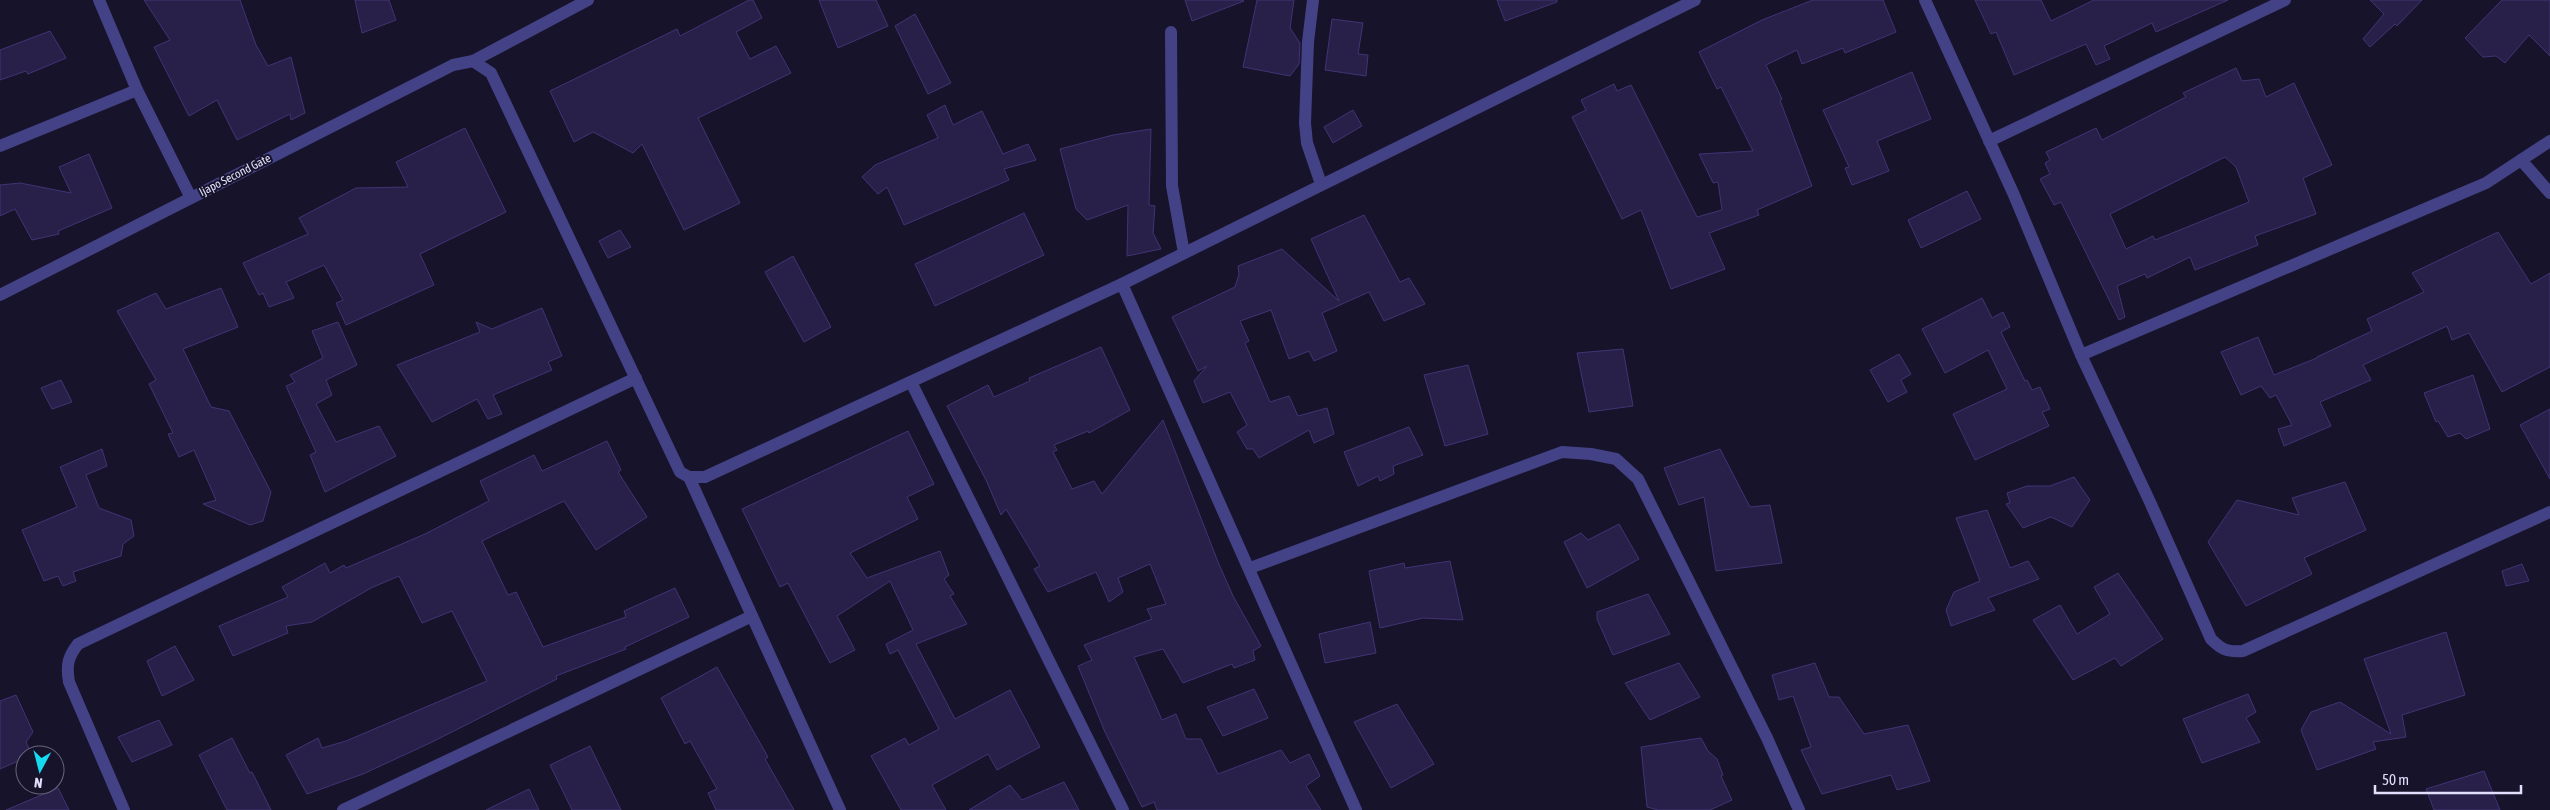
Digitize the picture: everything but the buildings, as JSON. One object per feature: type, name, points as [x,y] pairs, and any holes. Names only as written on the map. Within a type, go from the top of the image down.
[{"type":"street","points":[[99,0],[137,90],[191,198]]},
{"type":"street","name":"Ijapo Second Gate","points":[[0,295],[453,65],[473,61],[588,0]]},
{"type":"street","points":[[1313,0],[1308,42],[1305,123],[1307,143],[1321,184]]},
{"type":"street","points":[[473,61],[491,73],[680,472],[689,477],[704,477],[1122,284],[1695,0]]},
{"type":"street","points":[[1925,0],[1989,141],[2081,355],[2150,502],[2211,639],[2220,649],[2229,652],[2243,651],[2550,512]]},
{"type":"street","points":[[1989,141],[2285,0]]},
{"type":"street","points":[[1171,32],[1172,186],[1184,253]]},
{"type":"street","points":[[0,146],[137,90]]},
{"type":"street","points":[[2081,355],[2486,182],[2550,141]]},
{"type":"street","points":[[2520,160],[2550,193]]},
{"type":"street","points":[[1122,284],[1250,568],[1356,810]]},
{"type":"street","points":[[124,810],[69,682],[66,667],[69,655],[78,644],[636,378]]},
{"type":"street","points":[[911,382],[1122,810]]},
{"type":"street","points":[[1250,568],[1562,452],[1591,454],[1616,459],[1638,478],[1767,738],[1799,810]]},
{"type":"street","points":[[689,477],[840,810]]},
{"type":"street","points":[[343,810],[752,616]]}]
